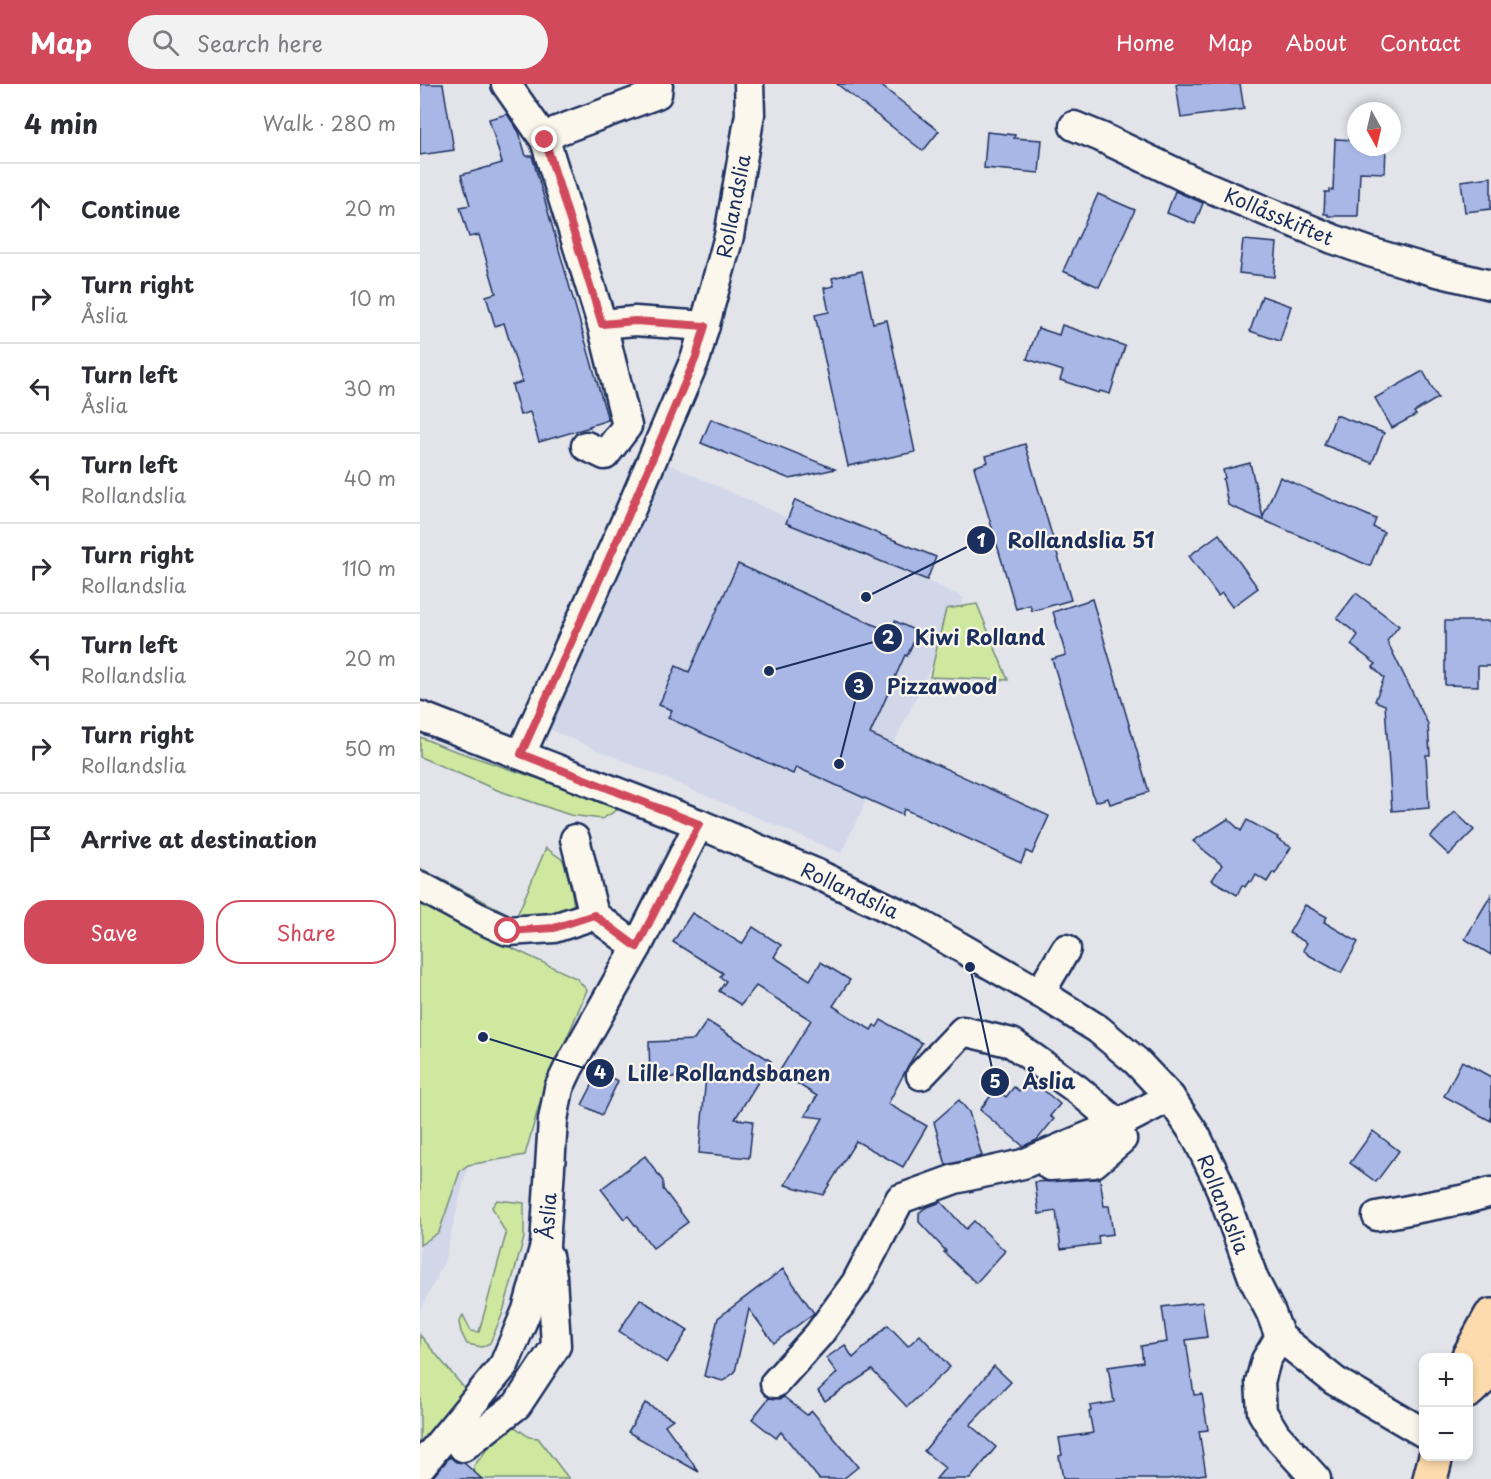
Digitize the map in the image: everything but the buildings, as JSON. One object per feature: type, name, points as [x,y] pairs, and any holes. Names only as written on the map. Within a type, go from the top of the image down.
[{"type":"main road","points":[[1471,1353],[1491,1316]]},
{"type":"main road","points":[[1473,1386],[1491,1370]]},
{"type":"main road","points":[[1430,1479],[1435,1461]]},
{"type":"street","points":[[506,84],[545,140],[602,324],[627,426],[605,455],[586,446]]},
{"type":"street","points":[[545,140],[557,131],[657,94],[658,84]]},
{"type":"street","name":"Rollandslia","points":[[749,84],[750,114],[729,236],[696,357],[628,516],[521,754],[699,824],[815,873],[906,917],[1040,993],[1098,1029],[1136,1061],[1170,1097],[1196,1136],[1217,1179],[1254,1280],[1280,1337],[1335,1381],[1419,1430]]},
{"type":"street","name":"Kollåsskiftet","points":[[1074,126],[1191,180],[1333,239],[1437,272],[1491,285]]},
{"type":"street","points":[[602,324],[635,321],[705,326]]},
{"type":"street","points":[[420,716],[521,754]]},
{"type":"street","name":"Åslia","points":[[420,1467],[504,1365],[527,1310],[545,1245],[553,1120],[559,1088],[637,947],[699,824]]},
{"type":"street","points":[[575,839],[594,915],[637,947]]},
{"type":"street","points":[[420,886],[508,931],[554,928],[594,915]]},
{"type":"street","points":[[1040,993],[1066,948]]},
{"type":"street","points":[[921,1075],[963,1031],[1012,1043],[1078,1090],[1118,1124],[1122,1139],[1094,1163],[1050,1166]]},
{"type":"street","points":[[775,1383],[819,1334],[856,1282],[900,1198],[955,1179],[1023,1164],[1118,1124],[1170,1097]]},
{"type":"street","points":[[1377,1216],[1491,1192]]},
{"type":"street","points":[[463,1447],[517,1405],[556,1346],[552,1276],[545,1245]]},
{"type":"street","points":[[1280,1337],[1266,1360],[1260,1382],[1262,1412],[1276,1435],[1316,1479]]},
{"type":"shaded area","points":[[653,457],[964,598],[841,853],[525,719]]},
{"type":"shaded area","points":[[420,1127],[468,1165],[444,1262],[420,1311]]},
{"type":"green space","points":[[977,604],[1008,680],[930,677],[946,609]]},
{"type":"green space","points":[[420,737],[622,807],[602,819],[570,815],[497,790],[420,757]]},
{"type":"green space","points":[[546,848],[563,860],[572,890],[574,914],[524,928],[420,882],[420,868],[516,918]]},
{"type":"green space","points":[[420,905],[576,978],[587,990],[540,1102],[525,1155],[468,1165],[460,1171],[439,1232],[420,1245]]},
{"type":"green space","points":[[497,1200],[524,1203],[524,1238],[502,1315],[490,1343],[482,1347],[467,1344],[459,1322],[463,1315],[471,1331],[479,1332],[506,1234],[492,1207]]},
{"type":"green space","points":[[420,1335],[469,1394],[420,1451]]},
{"type":"green space","points":[[508,1422],[529,1437],[538,1438],[569,1479],[471,1479],[475,1474],[474,1466]]},
{"type":"place","name":"Rollandslia 51","points":[[866,597]]},
{"type":"place","name":"Kiwi Rolland","points":[[769,671]]},
{"type":"place","name":"Pizzawood","points":[[839,764]]},
{"type":"place","name":"Åslia","points":[[970,967]]},
{"type":"place","name":"Lille Rollandsbanen","points":[[483,1037]]},
{"type":"route","points":[[508,931],[554,928],[594,915],[637,947],[699,824],[521,754],[628,516],[696,357],[705,326],[635,321],[602,324],[545,140]]}]
